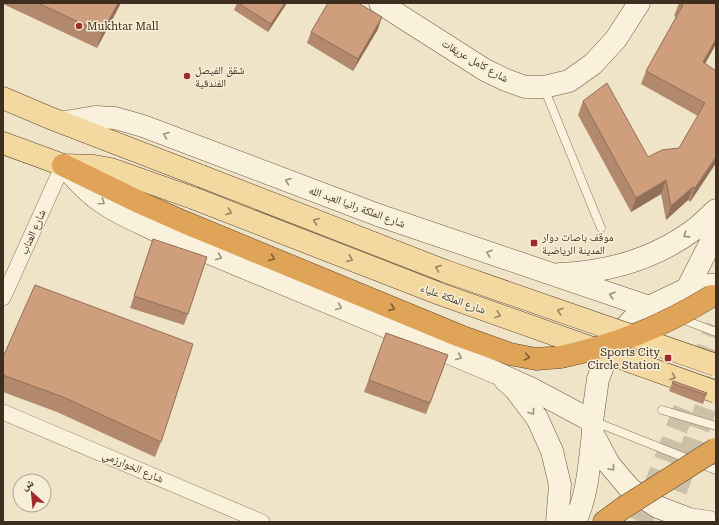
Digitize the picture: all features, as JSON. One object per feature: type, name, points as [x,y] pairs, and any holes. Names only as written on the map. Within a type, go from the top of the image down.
[{"type":"highway","points":[[63,165],[140,203],[184,222],[460,336],[510,354],[536,359],[560,357],[616,343],[668,322],[716,293]]},
{"type":"highway","points":[[604,522],[623,508],[716,449]]},
{"type":"main road","name":"شارع كامل عريقات","points":[[380,3],[485,70],[525,87],[544,87],[569,81],[593,64],[616,39],[639,3]]},
{"type":"main road","name":"شارع الملكة رانيا العبد الله","points":[[3,98],[50,118],[65,122],[445,271],[716,365]]},
{"type":"main road","name":"شارع الملكة رانيا العبد الله","points":[[65,122],[102,117],[115,118],[143,126],[378,215],[657,310]]},
{"type":"main road","points":[[3,143],[63,165],[94,197],[112,209],[159,232],[538,392],[593,428],[608,464],[630,488],[658,507],[689,520],[709,522]]},
{"type":"main road","name":"شارع الملكة علياء","points":[[63,165],[94,166],[111,169],[193,198],[440,294],[716,392]]},
{"type":"main road","points":[[549,274],[596,271],[611,268],[641,258],[669,245],[689,232],[716,210]]},
{"type":"main road","points":[[687,289],[716,232]]},
{"type":"main road","points":[[575,522],[584,497],[589,474],[598,379],[620,342],[636,316],[657,310],[687,289],[707,285],[716,285]]},
{"type":"main road","points":[[496,373],[515,389],[537,418],[552,450],[560,484],[558,522]]},
{"type":"street","name":"شارع العناب","points":[[3,298],[63,165]]},
{"type":"street","name":"شارع الخوارزمي","points":[[3,412],[262,522]]},
{"type":"lane","points":[[544,87],[601,228]]},
{"type":"lane","points":[[657,310],[716,332]]},
{"type":"lane","points":[[688,364],[716,373]]},
{"type":"lane","points":[[662,410],[716,426]]},
{"type":"lane","points":[[593,428],[716,470]]},
{"type":"building","points":[[38,3],[118,3],[102,33]]},
{"type":"building","points":[[238,3],[285,3],[271,24]]},
{"type":"building","points":[[328,3],[358,3],[382,17],[358,59],[311,32]]},
{"type":"building","points":[[680,3],[716,3],[716,39],[703,62],[716,71],[716,157],[695,188],[693,187],[671,206],[666,180],[636,198],[583,101],[607,83],[648,157],[662,150],[679,148],[705,103],[646,71],[683,5]]},
{"type":"building","points":[[153,239],[207,257],[188,314],[134,296]]},
{"type":"building","points":[[35,285],[193,344],[161,442],[63,397],[3,375],[3,357]]},
{"type":"building","points":[[386,333],[448,355],[430,403],[369,380]]},
{"type":"building","points":[[673,381],[707,393],[706,395],[672,383]]},
{"type":"tunnel","points":[[641,522],[716,326]]},
{"type":"tunnel","points":[[665,522],[716,379]]},
{"type":"place","name":"Mukhtar Mall","points":[[79,26]]},
{"type":"place","name":"شقق الفيصل الفندقية","points":[[187,76]]},
{"type":"place","name":"موقف باصات دوار المدينة الرياضية","points":[[534,243]]},
{"type":"place","name":"Sports City Circle Station","points":[[668,358]]}]
